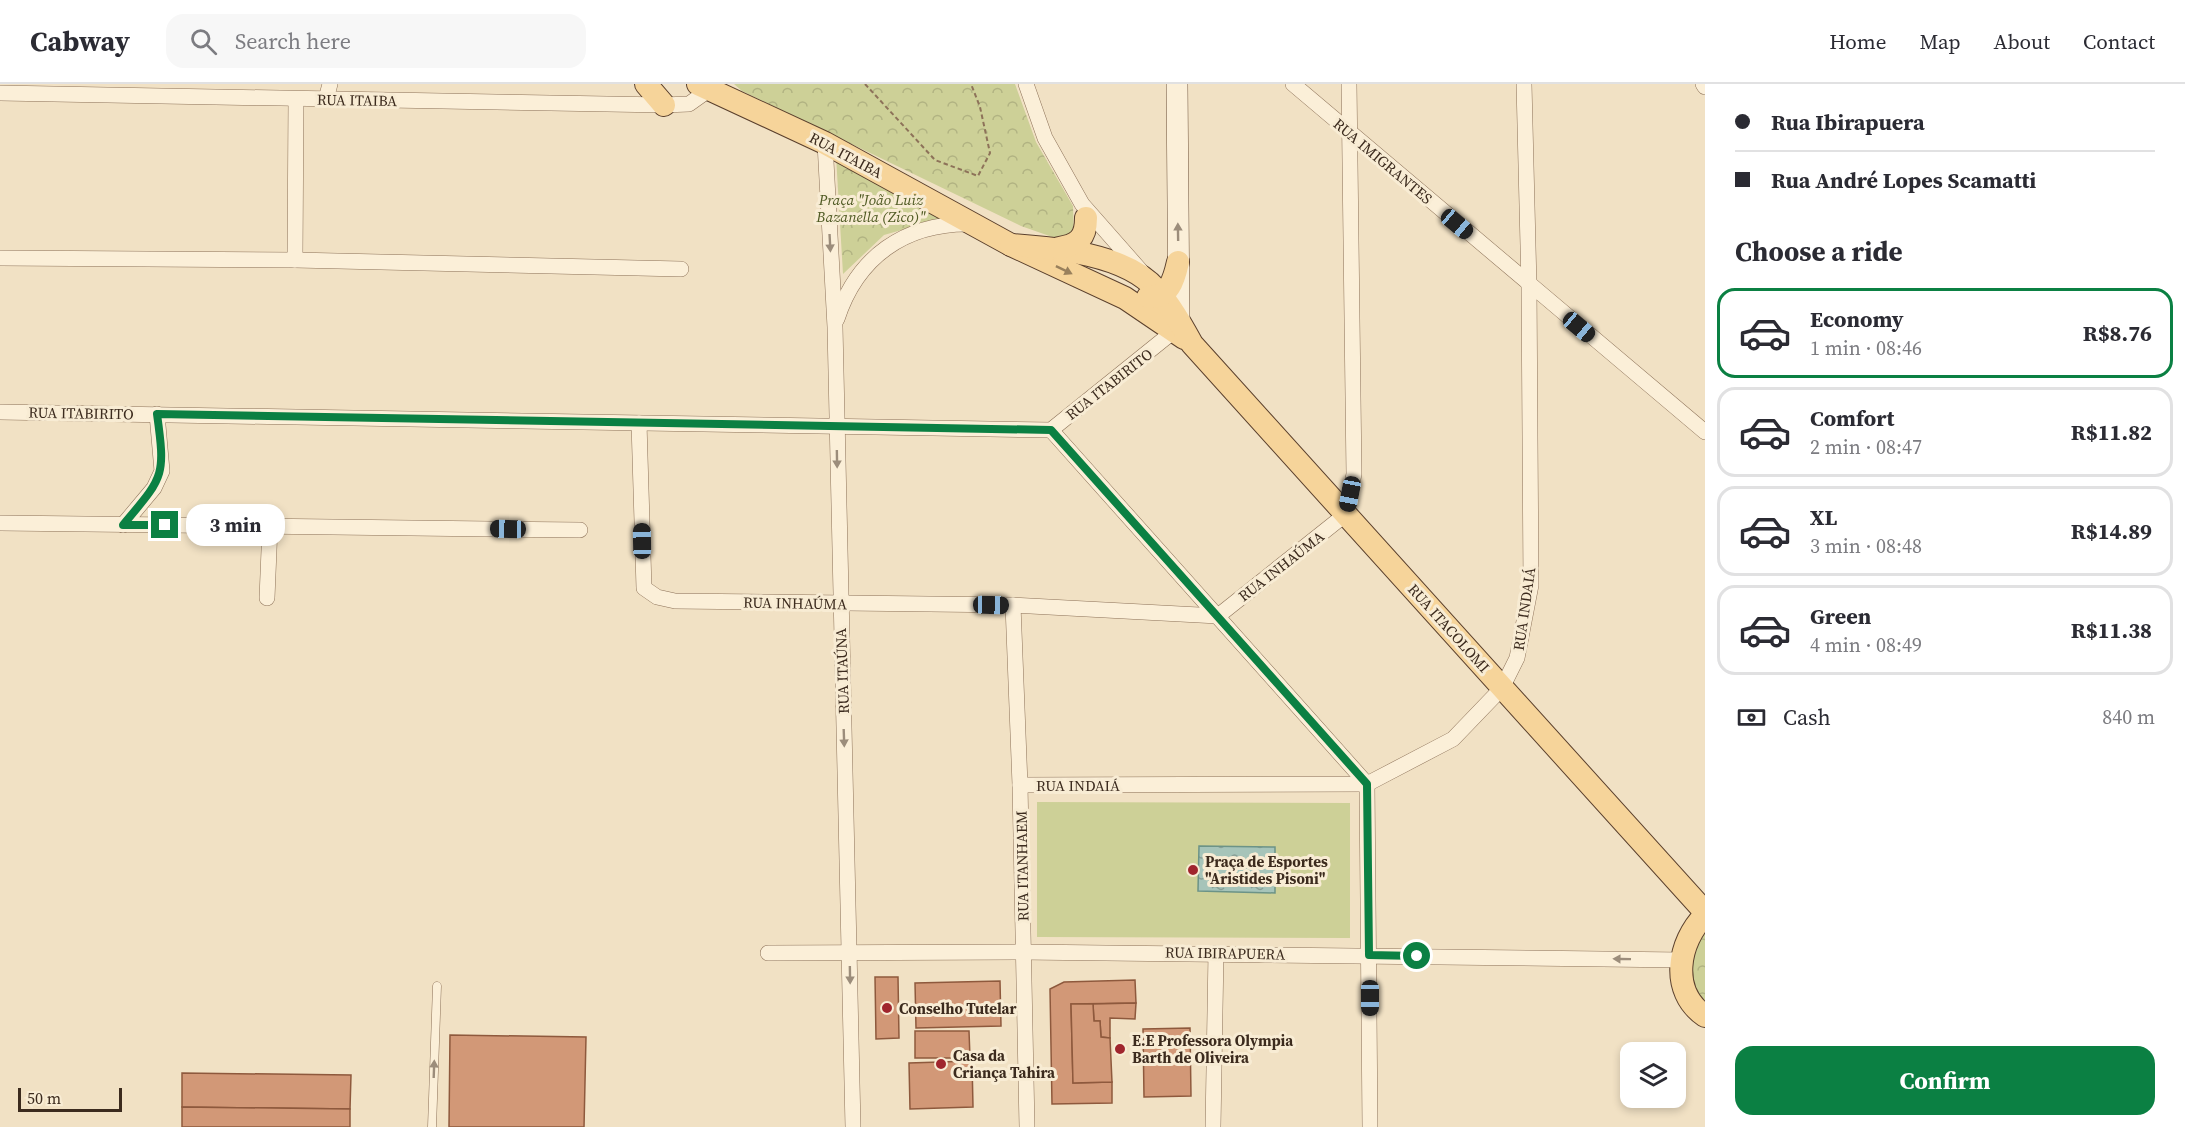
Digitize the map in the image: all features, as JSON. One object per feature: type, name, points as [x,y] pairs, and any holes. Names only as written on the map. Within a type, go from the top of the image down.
[{"type":"main road","points":[[646,84],[664,105]]},
{"type":"main road","name":"RUA ITAIBA","points":[[704,87],[825,143],[1011,244],[1125,298],[1177,326]]},
{"type":"main road","points":[[1059,248],[1072,246],[1080,241],[1085,233],[1084,211]]},
{"type":"main road","name":"RUA ITAIBA","points":[[1011,244],[1059,248],[1142,276],[1159,292],[1177,326]]},
{"type":"main road","points":[[1093,258],[1100,286]]},
{"type":"main road","points":[[1125,298],[1159,292],[1173,283],[1179,262]]},
{"type":"main road","name":"RUA ITACOLOMI","points":[[1177,326],[1705,914]]},
{"type":"main road","points":[[1705,914],[1693,927],[1684,943],[1681,960],[1682,978],[1688,998],[1705,1016]]},
{"type":"street","points":[[39,84],[50,90],[72,94]]},
{"type":"street","points":[[1026,84],[1045,138],[1084,211],[1159,292]]},
{"type":"street","points":[[1177,84],[1179,262],[1177,326]]},
{"type":"street","name":"RUA IMIGRANTES","points":[[1293,84],[1529,286],[1700,428],[1705,437]]},
{"type":"street","points":[[1346,514],[1354,474],[1349,84]]},
{"type":"street","name":"RUA INDAIÁ","points":[[1020,785],[1367,784],[1452,739],[1479,715],[1502,688],[1517,658],[1531,585],[1529,286],[1524,84]]},
{"type":"street","name":"RUA ITAIBA","points":[[0,93],[297,99],[328,91],[664,105],[688,104],[704,87]]},
{"type":"street","points":[[296,260],[297,99]]},
{"type":"street","name":"RUA ITAÚNA","points":[[825,143],[835,327],[853,1127]]},
{"type":"street","points":[[1084,211],[1093,258]]},
{"type":"street","points":[[835,327],[844,296],[864,266],[889,246],[916,231],[943,224],[976,224]]},
{"type":"street","points":[[0,258],[296,260],[681,269]]},
{"type":"street","name":"RUA ITABIRITO","points":[[0,412],[1051,430],[1177,326]]},
{"type":"street","points":[[123,525],[154,488],[162,471],[157,414]]},
{"type":"street","name":"RUA INHAÚMA","points":[[639,423],[644,588],[657,597],[675,601],[1013,605],[1218,616],[1346,514]]},
{"type":"street","points":[[1051,430],[1367,784],[1370,1127]]},
{"type":"street","points":[[0,523],[580,530]]},
{"type":"street","points":[[267,598],[270,526]]},
{"type":"street","name":"RUA ITANHAEM","points":[[1013,605],[1020,785],[1027,1127]]},
{"type":"street","name":"RUA IBIRAPUERA","points":[[768,953],[1216,953],[1681,960]]},
{"type":"street","points":[[1213,1127],[1216,953]]},
{"type":"lane","points":[[432,1127],[437,986]]},
{"type":"path","points":[[865,84],[935,160],[978,176],[990,153],[980,107],[971,84]]},
{"type":"green space","points":[[734,84],[1015,84],[1036,142],[1073,206],[1074,234],[1058,239],[1021,226],[742,91]]},
{"type":"green space","name":"Praça \"João Luiz Bazanella (Zico)\"","points":[[836,156],[951,216],[884,235],[843,274]]},
{"type":"green space","name":"Praça de Esportes \"Aristides Pisoni\"","points":[[1037,802],[1350,803],[1350,938],[1037,937]]},
{"type":"green space","points":[[1705,919],[1705,1010],[1692,993],[1685,954]]},
{"type":"water","points":[[1199,846],[1275,847],[1275,893],[1198,891]]},
{"type":"building","name":"Conselho Tutelar","points":[[875,977],[898,977],[899,1038],[876,1039]]},
{"type":"building","points":[[1135,980],[1136,1003],[1071,1004],[1073,1083],[1112,1082],[1112,1103],[1052,1104],[1050,989],[1064,982]]},
{"type":"building","points":[[1000,981],[1001,1026],[916,1028],[915,983]]},
{"type":"building","points":[[1136,1003],[1135,1019],[1110,1018],[1110,1038],[1101,1037],[1100,1021],[1094,1021],[1093,1004]]},
{"type":"building","points":[[1071,1004],[1093,1004],[1094,1021],[1100,1021],[1101,1037],[1110,1038],[1112,1082],[1073,1083]]},
{"type":"building","points":[[1190,1028],[1191,1096],[1144,1097],[1143,1029]]},
{"type":"building","points":[[915,1031],[969,1031],[970,1058],[915,1058]]},
{"type":"building","points":[[450,1035],[586,1037],[584,1127],[449,1127]]},
{"type":"building","points":[[972,1061],[973,1107],[910,1109],[909,1063]]},
{"type":"building","points":[[182,1073],[351,1075],[350,1109],[182,1107]]},
{"type":"building","points":[[182,1107],[350,1109],[350,1127],[182,1127]]},
{"type":"place","name":"Praça de Esportes \"Aristides Pisoni\"","points":[[1193,870]]},
{"type":"place","name":"Conselho Tutelar","points":[[887,1008]]},
{"type":"place","name":"E.E Professora Olympia Barth de Oliveira","points":[[1120,1049]]},
{"type":"place","name":"Casa da Criança Tahira","points":[[941,1064]]},
{"type":"route","points":[[165,525],[123,525],[154,488],[162,471],[163,454],[157,414],[1051,430],[1367,784],[1369,955],[1417,956]]}]
